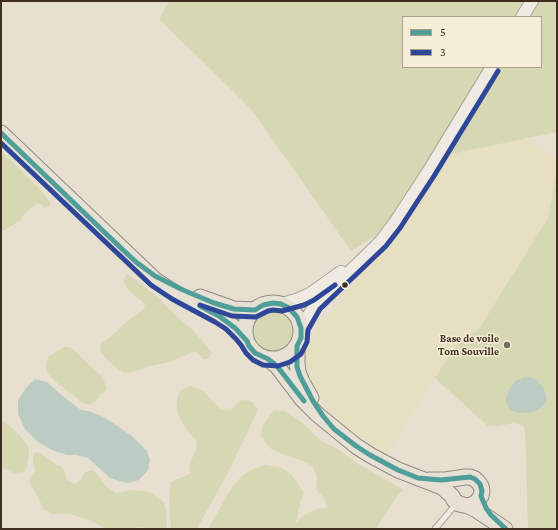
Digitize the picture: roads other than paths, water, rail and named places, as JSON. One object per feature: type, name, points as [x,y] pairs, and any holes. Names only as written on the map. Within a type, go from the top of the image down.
[{"type":"main road","points":[[1,133],[151,278],[175,293],[219,316],[239,331],[255,353],[268,359],[277,366],[312,410],[334,429],[370,455],[398,470],[442,487],[459,502],[505,529]]},
{"type":"main road","points":[[136,262],[148,272],[177,288],[196,296],[234,309],[255,310]]},
{"type":"main road","points":[[247,341],[246,326],[249,317],[261,306],[268,304],[281,304],[295,313],[300,321],[301,328],[301,338],[297,346],[292,353],[285,357],[268,359]]},
{"type":"main road","points":[[297,346],[297,367],[302,382],[318,409],[334,429]]},
{"type":"main road","points":[[418,478],[441,480],[470,477],[477,480],[480,484],[481,496],[486,508],[505,529]]},
{"type":"main road","points":[[459,502],[452,492],[453,485],[461,478]]},
{"type":"main road","points":[[459,502],[476,503],[481,496]]},
{"type":"street","points":[[523,16],[532,1]]},
{"type":"street","points":[[301,328],[319,301],[356,267],[389,230],[404,210],[491,68]]},
{"type":"street","points":[[281,304],[310,294],[374,247]]},
{"type":"lane","points":[[435,529],[459,502]]},
{"type":"place","name":"Base de voile Tom Souville","points":[[507,345]]}]
